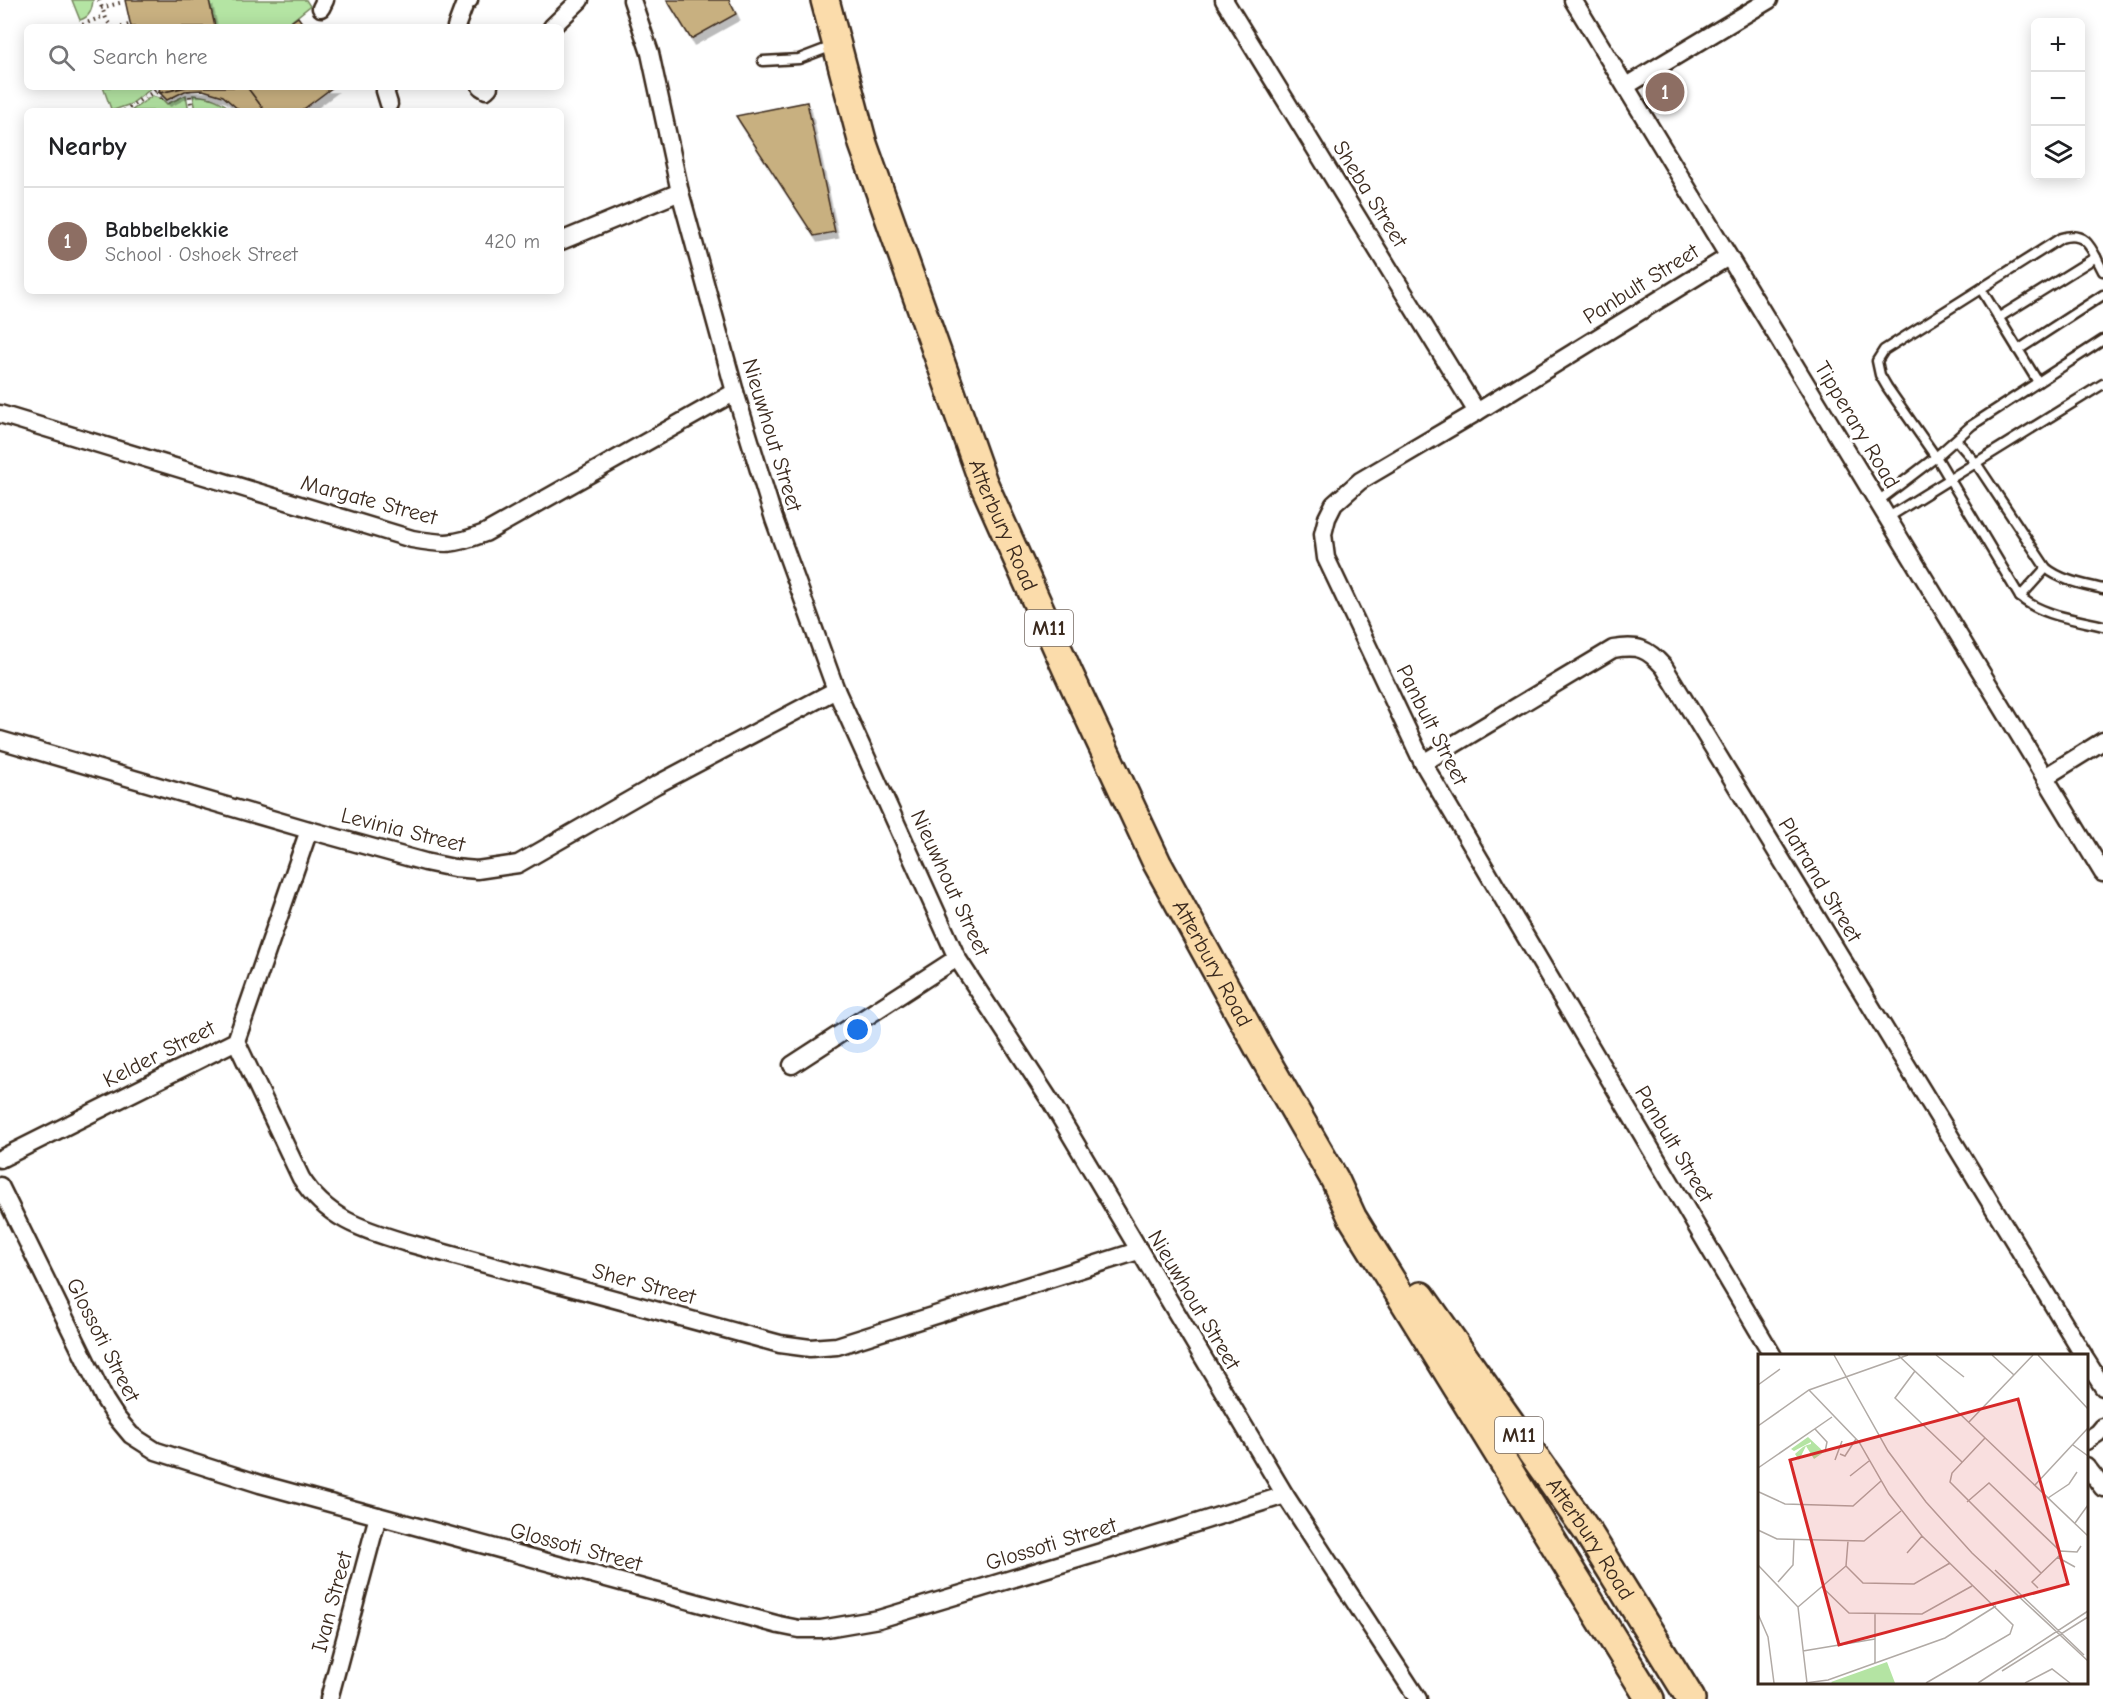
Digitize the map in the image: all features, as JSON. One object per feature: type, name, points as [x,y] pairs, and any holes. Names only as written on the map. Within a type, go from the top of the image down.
[{"type":"main road","name":"Atterbury Road","points":[[825,0],[863,144],[988,492],[1157,863],[1335,1180],[1352,1217],[1650,1699]]},
{"type":"main road","name":"Atterbury Road","points":[[1335,1180],[1364,1212],[1461,1355],[1587,1531],[1691,1699]]},
{"type":"street","points":[[457,24],[465,3],[469,0]]},
{"type":"street","points":[[555,24],[580,0]]},
{"type":"street","name":"Nieuwhout Street","points":[[632,0],[650,53],[680,192],[735,392],[774,519],[836,690],[957,957],[1051,1102],[1285,1495],[1418,1699]]},
{"type":"street","name":"Sheba Street","points":[[1224,0],[1477,412]]},
{"type":"street","name":"Tipperary Road","points":[[1573,0],[2103,873]]},
{"type":"street","points":[[1626,86],[1769,0]]},
{"type":"street","points":[[386,90],[389,104]]},
{"type":"street","points":[[564,240],[680,192]]},
{"type":"street","name":"Panbult Street","points":[[1728,257],[1477,412],[1360,481],[1334,504],[1323,534],[1326,558],[1423,763],[1772,1354]]},
{"type":"street","name":"Margate Street","points":[[0,414],[412,539],[438,544],[458,543],[485,533],[735,392]]},
{"type":"street","name":"Platrand Street","points":[[1423,763],[1613,649],[1629,647],[1643,649],[1655,658],[1664,667],[2083,1354]]},
{"type":"street","name":"Levinia Street","points":[[0,740],[309,830],[454,868],[477,870],[518,864],[656,785],[836,690]]},
{"type":"street","points":[[2045,777],[2103,741]]},
{"type":"street","name":"Kelder Street","points":[[0,1159],[236,1041],[309,830]]},
{"type":"street","points":[[792,1065],[957,957]]},
{"type":"street","name":"Sher Street","points":[[236,1041],[309,1191],[320,1203],[348,1222],[366,1231],[404,1242],[780,1344],[810,1348],[837,1346],[1138,1251]]},
{"type":"street","name":"Glossoti Street","points":[[0,1186],[105,1400],[132,1435],[156,1451],[260,1484],[779,1625],[799,1629],[821,1629],[879,1619],[1285,1495]]},
{"type":"street","points":[[2088,1363],[2103,1387]]},
{"type":"street","points":[[2088,1439],[2103,1427]]},
{"type":"street","points":[[2088,1469],[2103,1488]]},
{"type":"street","name":"Ivan Street","points":[[329,1699],[378,1516]]},
{"type":"lane","points":[[764,61],[799,59],[836,45]]},
{"type":"lane","points":[[2103,271],[2084,239],[2076,236],[2061,238],[1884,350],[1877,361],[1880,375],[1887,387],[1936,457],[2020,597],[2042,610],[2103,626]]},
{"type":"lane","points":[[1998,318],[2096,257]]},
{"type":"lane","points":[[1981,289],[2038,382]]},
{"type":"lane","points":[[2018,350],[2103,295]]},
{"type":"lane","points":[[1877,502],[1936,457],[1972,425],[2103,340]]},
{"type":"lane","points":[[1887,518],[2103,384]]},
{"type":"lane","points":[[1956,440],[1976,463],[2046,568],[2055,576],[2065,580],[2103,590]]},
{"type":"lane","points":[[2020,597],[2046,568]]},
{"type":"path","points":[[99,0],[104,16],[110,24]]},
{"type":"path","points":[[101,8],[123,2]]},
{"type":"path","points":[[84,24],[104,16]]},
{"type":"path","points":[[128,108],[152,90]]},
{"type":"path","points":[[156,90],[161,98],[164,97]]},
{"type":"path","points":[[189,90],[192,108]]},
{"type":"green space","points":[[72,0],[93,0],[91,10],[86,17],[80,20]]},
{"type":"green space","points":[[209,0],[306,0],[310,6],[288,24],[214,24]]},
{"type":"green space","points":[[104,90],[149,90],[131,104],[111,108]]},
{"type":"green space","points":[[186,95],[188,108],[135,108],[152,96],[162,99],[167,104]]},
{"type":"green space","points":[[193,95],[214,99],[229,108],[195,108]]},
{"type":"building","points":[[125,0],[209,0],[214,24],[130,24]]},
{"type":"building","points":[[667,0],[729,0],[736,14],[691,39]]},
{"type":"building","points":[[298,17],[303,24],[288,24]]},
{"type":"building","points":[[174,90],[203,90],[185,91],[167,100],[160,93]]},
{"type":"building","points":[[203,90],[249,90],[263,108],[237,108],[223,96]]},
{"type":"building","points":[[249,90],[329,90],[305,108],[263,108]]},
{"type":"building","points":[[807,102],[835,232],[814,236],[736,116]]},
{"type":"place","name":"Babbelbekkie","points":[[1665,92]]}]
